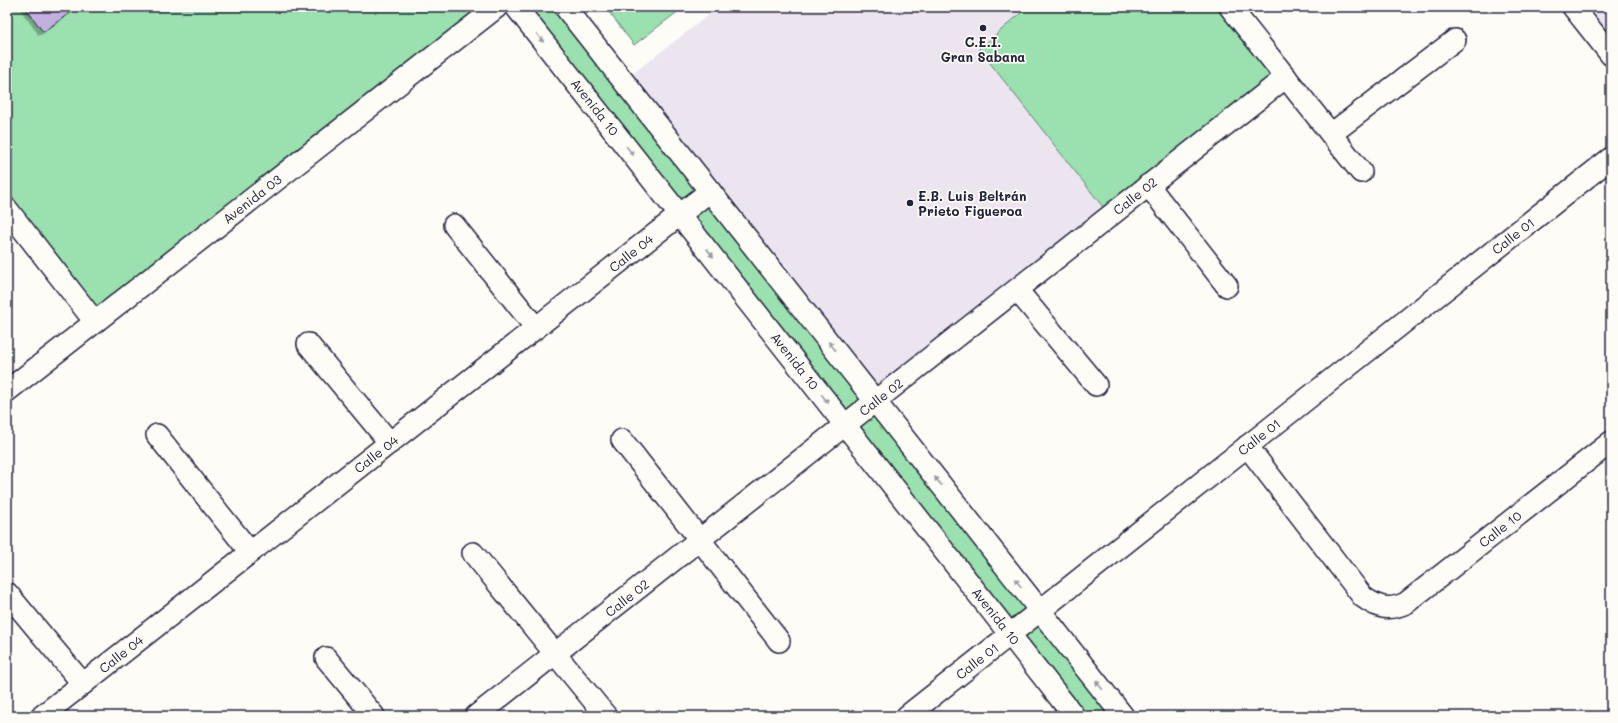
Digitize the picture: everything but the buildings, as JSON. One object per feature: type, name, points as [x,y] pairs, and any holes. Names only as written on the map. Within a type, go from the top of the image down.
[{"type":"street","name":"Avenida 03","points":[[7,390],[497,7]]},
{"type":"street","name":"Avenida 10","points":[[516,7],[1074,716]]},
{"type":"street","points":[[565,7],[1123,716]]},
{"type":"street","points":[[1230,7],[1360,172]]},
{"type":"street","points":[[1573,7],[1611,55]]},
{"type":"street","points":[[1331,134],[1455,40]]},
{"type":"street","name":"Calle 02","points":[[476,716],[1286,77]]},
{"type":"street","name":"Calle 01","points":[[907,716],[1611,158]]},
{"type":"street","points":[[1148,186],[1227,286]]},
{"type":"street","name":"Calle 04","points":[[42,716],[710,191]]},
{"type":"street","points":[[7,209],[95,322]]},
{"type":"street","points":[[454,225],[536,328]]},
{"type":"street","points":[[1017,290],[1096,385]]},
{"type":"street","points":[[308,344],[390,443]]},
{"type":"street","points":[[158,435],[250,552]]},
{"type":"street","points":[[622,440],[779,641]]},
{"type":"street","name":"Calle 10","points":[[1247,446],[1363,597],[1375,606],[1385,609],[1396,608],[1406,602],[1611,442]]},
{"type":"street","points":[[473,553],[606,716]]},
{"type":"street","points":[[7,593],[83,684]]},
{"type":"street","points":[[326,658],[374,716]]},
{"type":"shaded area","name":"E.B. Luis Beltrán Prieto Figueroa","points":[[719,7],[1028,7],[979,48],[1110,216],[875,401],[623,81]]},
{"type":"shaded area","points":[[1573,7],[1611,7],[1611,55]]},
{"type":"green space","points":[[7,7],[497,7],[95,322],[7,209]]},
{"type":"green space","points":[[516,7],[565,7],[1123,716],[1074,716]]},
{"type":"green space","points":[[605,7],[684,7],[634,45]]},
{"type":"green space","points":[[1028,7],[1230,7],[1286,77],[1110,216],[979,49]]},
{"type":"place","name":"C.E.I. Gran Sabana","points":[[983,28]]},
{"type":"place","name":"E.B. Luis Beltrán Prieto Figueroa","points":[[910,203]]}]
